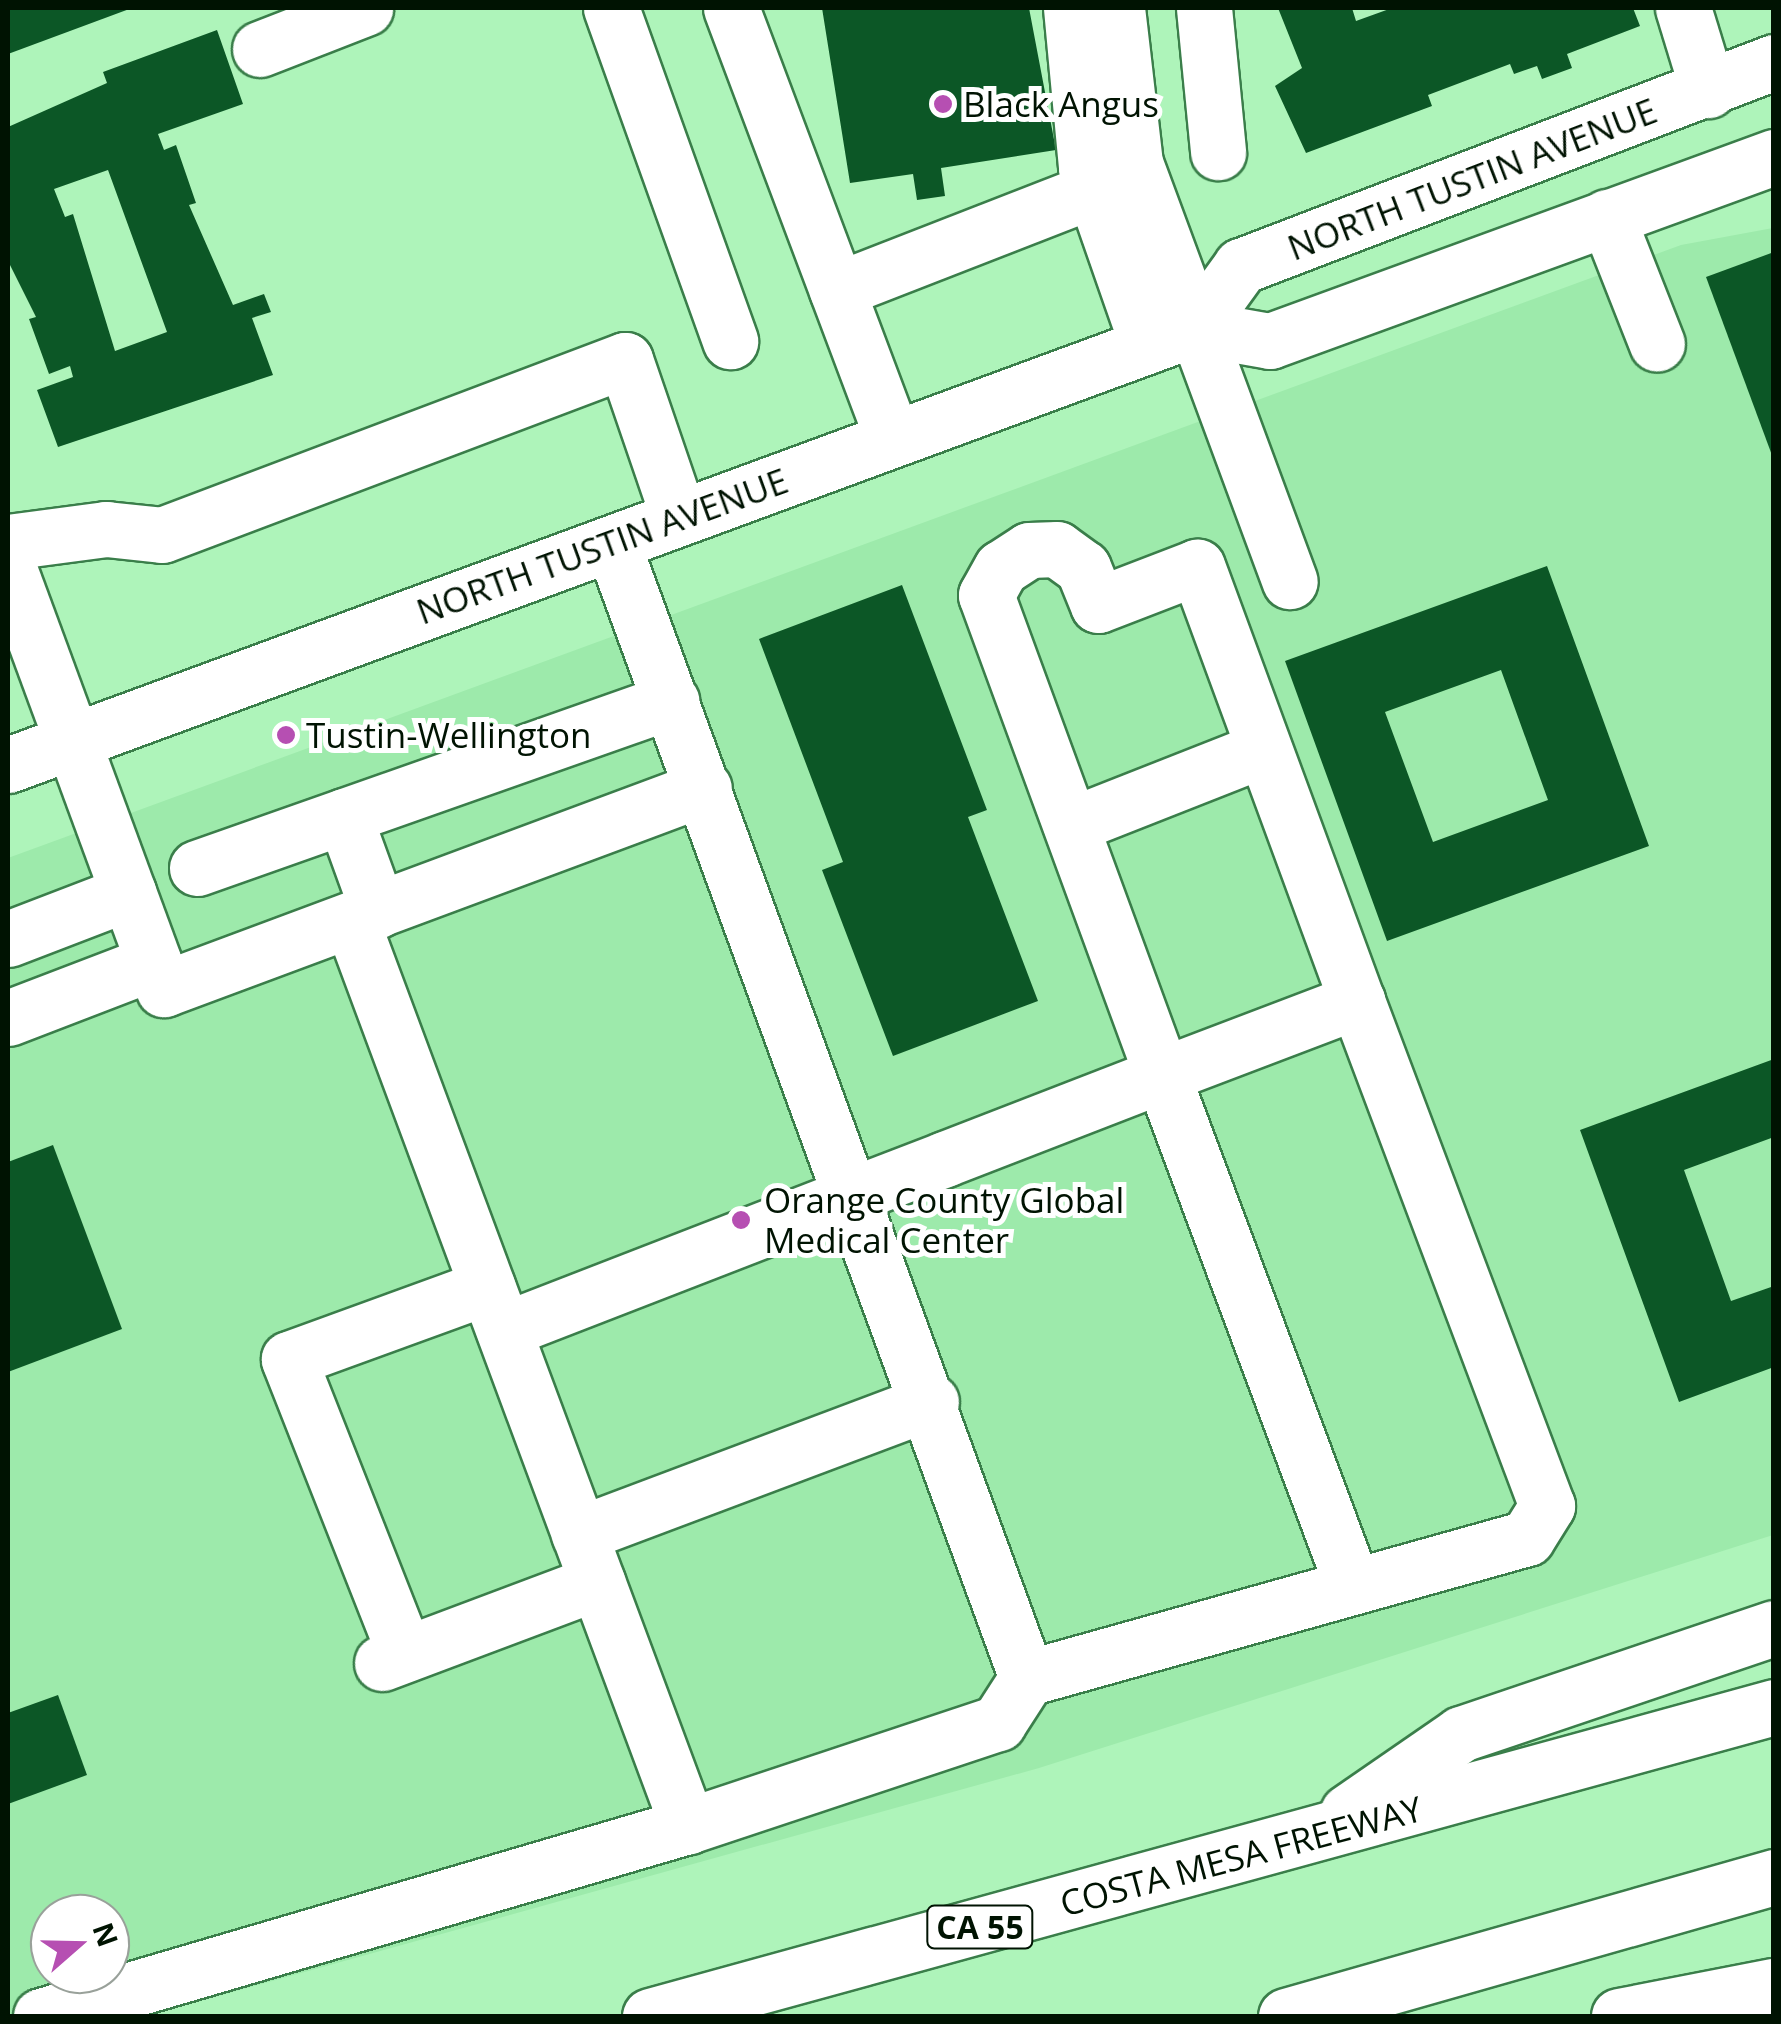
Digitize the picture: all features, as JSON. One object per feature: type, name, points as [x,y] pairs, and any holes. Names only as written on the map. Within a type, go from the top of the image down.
[{"type":"main road","points":[[260,49],[366,8]]},
{"type":"main road","points":[[610,8],[730,341]]},
{"type":"main road","points":[[732,8],[893,439]]},
{"type":"main road","points":[[1204,8],[1218,152]]},
{"type":"main road","points":[[1683,8],[1708,90]]},
{"type":"main road","points":[[1095,22],[1093,190],[1172,337],[1290,581]]},
{"type":"main road","points":[[1095,22],[1135,163],[1172,337]]},
{"type":"main road","name":"NORTH TUSTIN AVENUE","points":[[8,764],[1172,337],[1241,266],[1774,62]]},
{"type":"main road","points":[[1172,337],[1270,341],[1774,157]]},
{"type":"main road","points":[[837,290],[1093,190]]},
{"type":"main road","points":[[1607,217],[1657,344]]},
{"type":"main road","points":[[8,542],[106,529],[162,535],[624,360],[679,518]]},
{"type":"main road","points":[[612,543],[931,1402],[1027,1678]]},
{"type":"main road","points":[[41,2016],[688,1826],[998,1724],[1027,1678],[1353,1587],[1527,1538],[1546,1506],[1197,567],[1098,605],[1083,568],[1057,549],[1029,550],[1001,568],[986,595],[1353,1587]]},
{"type":"main road","points":[[8,566],[164,990],[704,788]]},
{"type":"main road","points":[[197,868],[671,701]]},
{"type":"main road","points":[[1071,825],[1264,749]]},
{"type":"main road","points":[[344,816],[364,915],[495,1309],[688,1826]]},
{"type":"main road","points":[[8,940],[128,893]]},
{"type":"main road","points":[[8,1018],[154,962]]},
{"type":"main road","points":[[931,1402],[588,1558],[393,1659],[289,1360],[495,1309],[854,1194],[1357,1001]]},
{"type":"main road","points":[[1312,1838],[1461,1734],[1774,1628]]},
{"type":"main road","name":"COSTA MESA FREEWAY","points":[[650,2016],[1312,1838],[1774,1707]]},
{"type":"main road","points":[[1286,2016],[1774,1877]]},
{"type":"main road","points":[[1618,2016],[1774,1986]]},
{"type":"shaded area","name":"Orange County Global Medical Center","points":[[1773,228],[1773,1535],[1039,1768],[146,2016],[8,2016],[8,858],[1681,245]]},
{"type":"building","points":[[8,8],[132,8],[8,54]]},
{"type":"building","name":"Black Angus","points":[[822,8],[1029,8],[1056,150],[941,168],[945,196],[917,200],[913,174],[850,183]]},
{"type":"building","points":[[1278,8],[1352,8],[1356,21],[1392,8],[1633,8],[1640,26],[1567,54],[1572,68],[1542,79],[1537,66],[1514,74],[1510,64],[1428,95],[1432,106],[1306,153],[1275,86],[1302,68]]},
{"type":"building","points":[[217,30],[243,104],[158,134],[164,150],[176,145],[196,203],[189,205],[233,305],[264,294],[271,312],[252,318],[273,375],[58,447],[37,390],[73,377],[70,366],[49,374],[29,319],[36,317],[8,261],[8,127],[107,83],[103,72]],"holes":[[[108,170],[167,332],[115,351],[73,214],[65,217],[54,189]]]},
{"type":"building","points":[[1774,252],[1774,458],[1773,458],[1706,277]]},
{"type":"building","points":[[1547,566],[1649,846],[1387,941],[1285,661]],"holes":[[[1501,670],[1548,800],[1433,842],[1385,712]]]},
{"type":"building","points":[[902,585],[987,810],[968,817],[1038,1001],[893,1056],[822,870],[843,862],[759,639]]},
{"type":"building","points":[[1774,1059],[1774,1137],[1684,1170],[1731,1301],[1774,1286],[1774,1367],[1679,1402],[1580,1130]]},
{"type":"building","points":[[53,1145],[122,1329],[8,1372],[8,1162]]},
{"type":"building","points":[[58,1695],[87,1775],[8,1804],[8,1713]]},
{"type":"place","name":"Black Angus","points":[[943,104]]},
{"type":"place","name":"Tustin-Wellington","points":[[286,735]]},
{"type":"place","name":"Orange County Global Medical Center","points":[[741,1220]]}]
